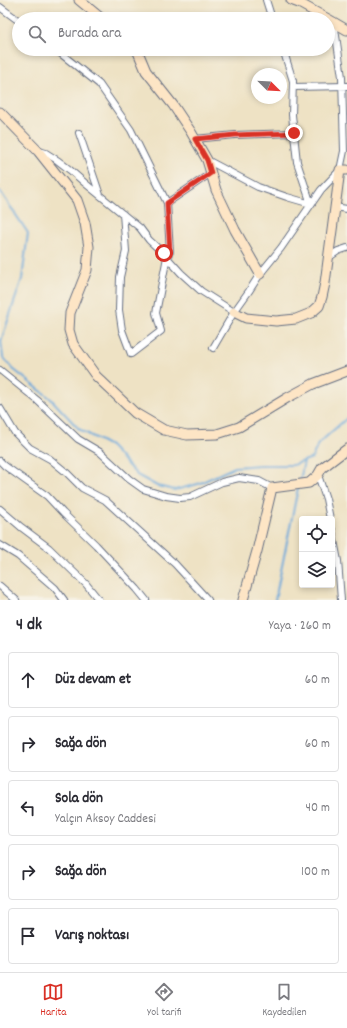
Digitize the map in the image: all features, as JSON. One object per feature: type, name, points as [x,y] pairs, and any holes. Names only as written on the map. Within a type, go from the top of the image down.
[{"type":"street","points":[[79,0],[94,12]]},
{"type":"street","points":[[266,0],[270,12]]},
{"type":"street","points":[[291,0],[315,12]]},
{"type":"street","points":[[0,7],[12,16]]},
{"type":"street","points":[[335,23],[347,30]]},
{"type":"street","points":[[38,151],[46,153],[57,160],[140,228],[149,240],[201,291],[246,318],[276,321],[296,319],[311,313],[319,306],[322,297],[334,207],[343,170],[345,86],[335,44]]},
{"type":"street","points":[[64,56],[99,84],[131,130],[167,203],[170,252],[166,257],[156,313],[161,332],[131,354],[122,330],[119,310],[120,277],[126,251],[123,214]]},
{"type":"street","points":[[140,56],[146,72],[173,105],[207,160],[216,190],[235,230],[260,274]]},
{"type":"street","points":[[284,56],[293,81],[292,115],[297,162],[311,204]]},
{"type":"street","points":[[293,87],[345,86]]},
{"type":"street","points":[[0,112],[38,151],[77,200],[85,223],[89,247],[87,270],[70,313],[69,330],[73,344],[96,376],[135,414],[164,430],[187,435],[217,434],[239,427],[313,384],[347,371]]},
{"type":"street","points":[[79,133],[100,195]]},
{"type":"street","points":[[195,139],[235,135],[294,133]]},
{"type":"street","points":[[207,160],[258,187],[311,204]]},
{"type":"street","points":[[213,348],[234,312],[321,190],[343,170]]},
{"type":"street","points":[[167,203],[211,173]]},
{"type":"street","points":[[334,207],[347,209]]},
{"type":"street","points":[[328,258],[338,251],[347,248]]},
{"type":"street","points":[[0,370],[37,400],[78,439],[100,452],[129,480],[143,489],[166,496],[180,498],[190,497],[222,482],[239,478],[260,481],[272,488],[309,483],[318,475],[322,468],[347,450]]},
{"type":"street","points":[[0,408],[15,433],[30,448],[50,459],[82,488],[105,500],[175,564],[208,600]]},
{"type":"street","points":[[0,461],[47,496],[96,545],[146,600]]},
{"type":"street","points":[[318,475],[326,499],[329,516]]},
{"type":"street","points":[[243,600],[257,551],[272,488]]},
{"type":"street","points":[[0,509],[49,548],[86,584],[98,600]]},
{"type":"street","points":[[0,545],[18,556],[55,588],[64,600]]},
{"type":"street","points":[[335,546],[338,561],[341,600]]},
{"type":"street","points":[[0,586],[16,600]]},
{"type":"waterway","points":[[0,191],[28,233],[22,279],[1,341],[3,357],[13,369],[50,398],[79,429],[110,446],[137,475],[157,486],[175,490],[198,484],[235,467],[293,465],[312,458],[318,444],[347,418]]},
{"type":"waterway","points":[[300,481],[304,461]]},
{"type":"waterway","points":[[275,600],[298,488]]},
{"type":"route","points":[[164,253],[166,257],[170,252],[167,203],[211,173],[207,160],[195,139],[235,135],[294,133]]}]
